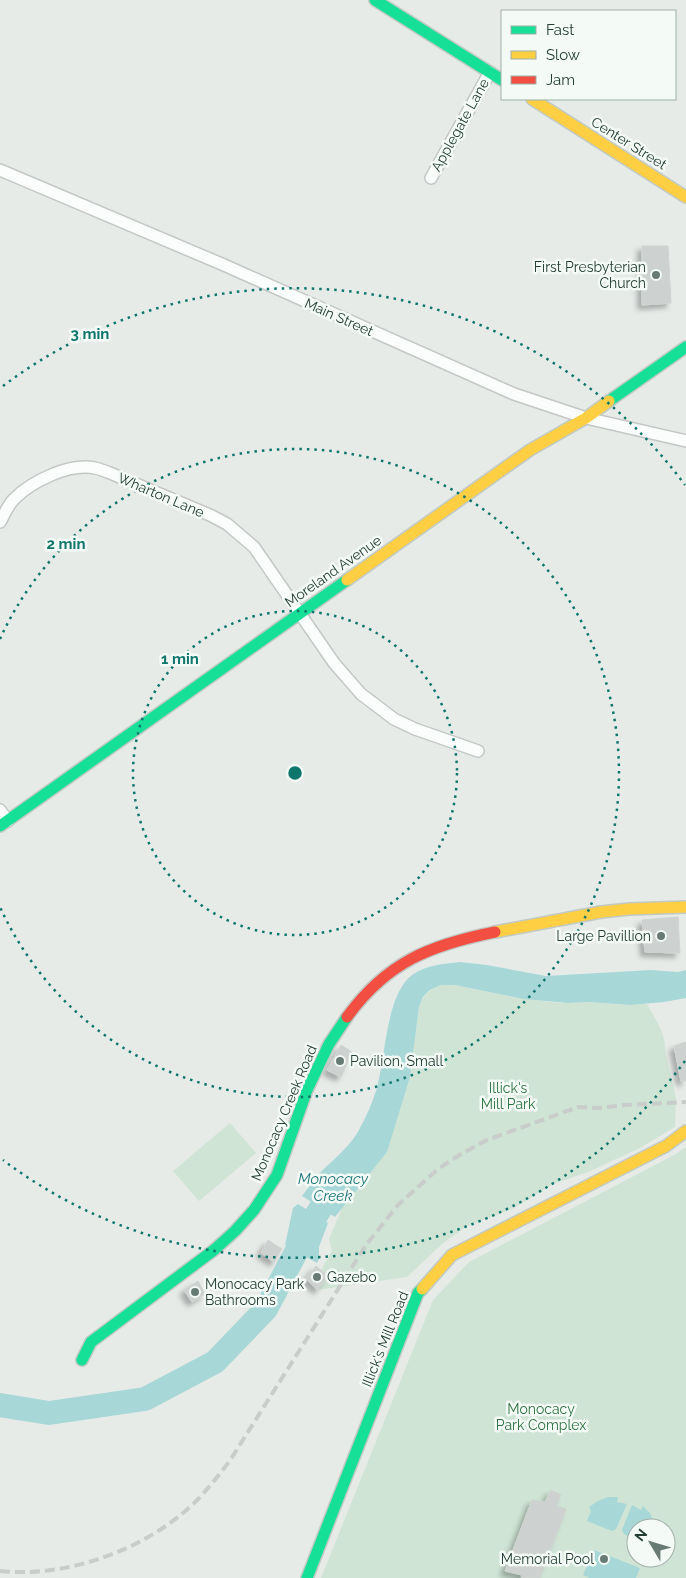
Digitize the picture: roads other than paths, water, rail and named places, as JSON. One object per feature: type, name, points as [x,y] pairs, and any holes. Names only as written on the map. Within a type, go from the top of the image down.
[{"type":"street","points":[[375,0],[501,79]]},
{"type":"street","name":"Applegate Lane","points":[[431,178],[490,72]]},
{"type":"street","name":"Center Street","points":[[534,100],[686,197]]},
{"type":"street","name":"Main Street","points":[[0,170],[224,265],[514,394],[586,418],[686,441]]},
{"type":"street","name":"Moreland Avenue","points":[[4,823],[530,450],[586,418],[686,347]]},
{"type":"street","name":"Wharton Lane","points":[[0,522],[13,500],[34,483],[45,477],[73,469],[95,468],[142,485],[227,524],[254,547],[299,613],[361,694],[394,720],[478,751]]},
{"type":"street","points":[[0,810],[4,823]]},
{"type":"street","name":"Monocacy Creek Road","points":[[82,1360],[92,1342],[214,1250],[249,1218],[268,1190],[282,1164],[302,1103],[327,1048],[352,1008],[381,978],[411,958],[443,946],[508,929],[611,911],[686,907]]},
{"type":"street","name":"Illick's Mill Road","points":[[307,1578],[418,1293],[452,1254],[666,1146],[686,1131]]},
{"type":"water","name":"Monocacy Creek","points":[[460,962],[546,976],[651,970],[678,972],[686,970],[686,998],[630,1005],[588,1002],[568,1003],[524,999],[455,985],[441,985],[430,990],[423,997],[419,1007],[410,1077],[387,1152],[335,1217],[302,1196],[318,1175],[353,1140],[365,1118],[376,1091],[391,1012],[396,997],[403,985],[417,972],[435,966]]},
{"type":"water","name":"Monocacy Creek","points":[[298,1204],[328,1223],[319,1247],[317,1263],[285,1245],[293,1208]]},
{"type":"water","points":[[608,1497],[618,1497],[617,1502],[627,1504],[616,1529],[612,1531],[587,1521],[591,1511],[589,1507]]},
{"type":"water","points":[[632,1505],[641,1510],[643,1506],[652,1518],[627,1518]]},
{"type":"water","points":[[626,1520],[626,1535],[622,1530]]},
{"type":"water","name":"Memorial Pool","points":[[594,1550],[626,1563],[626,1568],[640,1568],[636,1578],[590,1578],[583,1575]]},
{"type":"waterway","name":"Monocacy Creek","points":[[0,1405],[49,1413],[145,1399],[215,1362],[266,1309],[312,1222],[337,1182]]},
{"type":"railway","points":[[0,1571],[52,1570],[103,1558],[128,1548],[151,1535],[173,1521],[192,1505],[207,1490],[229,1462],[366,1245],[398,1205],[438,1169],[487,1140],[578,1107],[599,1108],[686,1102]]},
{"type":"place","name":"First Presbyterian Church","points":[[656,275]]},
{"type":"place","name":"Large Pavillion","points":[[661,936]]},
{"type":"place","name":"Pavilion, Small","points":[[340,1061]]},
{"type":"place","name":"Gazebo","points":[[317,1277]]},
{"type":"place","name":"Monocacy Park Bathrooms","points":[[195,1292]]},
{"type":"place","name":"Memorial Pool","points":[[604,1559]]},
{"type":"park label","name":"Illick's Mill Park","points":[[508,1096]]},
{"type":"park label","name":"Monocacy Park Complex","points":[[541,1418]]}]
